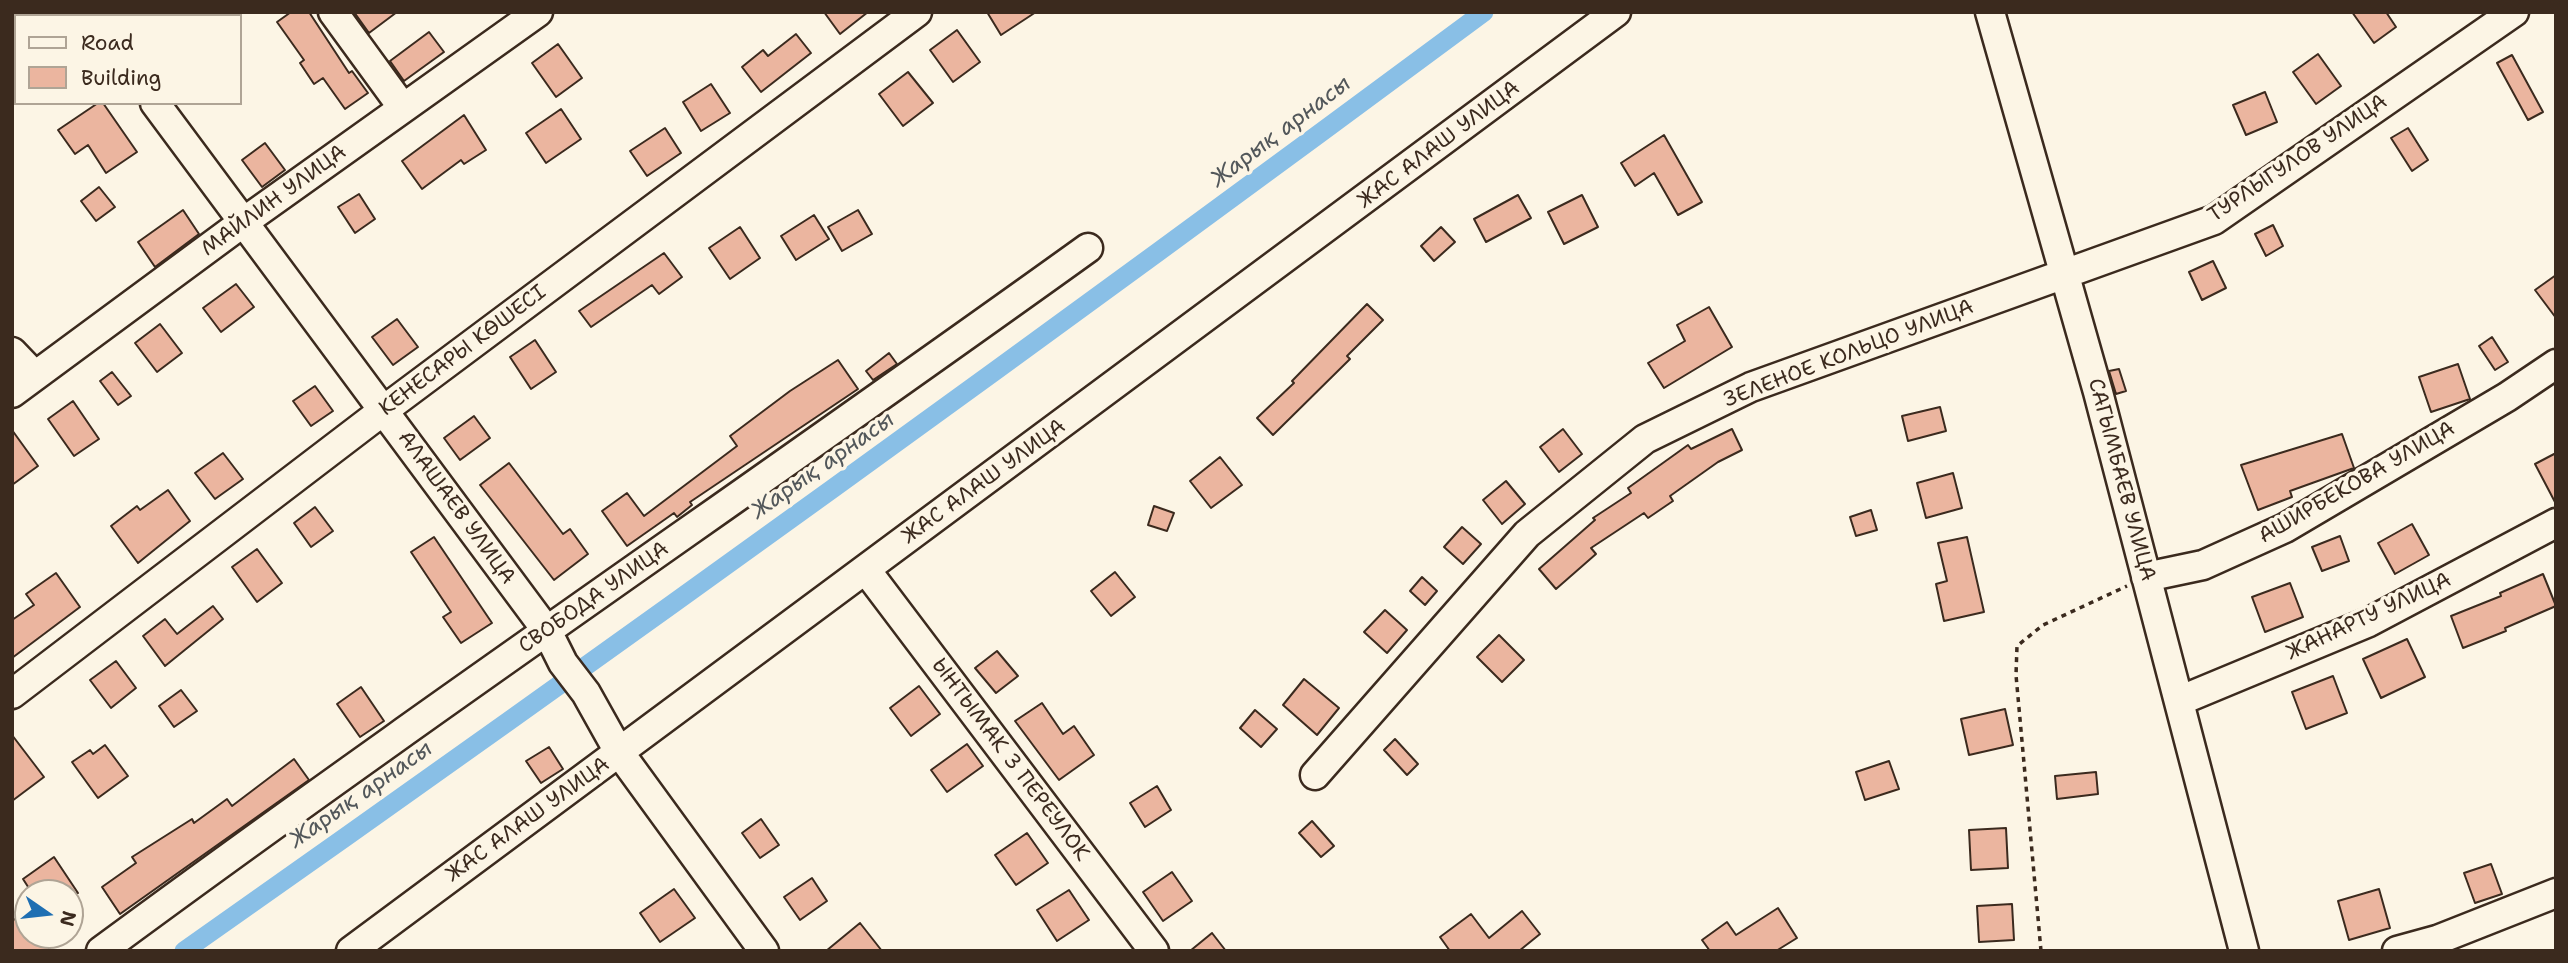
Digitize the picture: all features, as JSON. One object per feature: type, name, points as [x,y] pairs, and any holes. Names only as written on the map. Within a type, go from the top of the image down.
[{"type":"street","points":[[333,12],[403,108]]},
{"type":"street","name":"МАЙЛИН УЛИЦА","points":[[23,384],[244,221],[538,12]]},
{"type":"street","name":"КЕНЕСАРЫ КӨШЕСІ","points":[[12,694],[384,410],[917,12]]},
{"type":"street","name":"ЖАС АЛАШ УЛИЦА","points":[[370,945],[619,752],[1616,12]]},
{"type":"street","name":"САГЫМБАЕВ УЛИЦА","points":[[1990,12],[2066,274],[2244,951]]},
{"type":"street","name":"ТУРЛЫГУЛОВ УЛИЦА","points":[[2066,274],[2214,220],[2514,12]]},
{"type":"street","name":"АЛАШАЕВ УЛИЦА","points":[[157,105],[547,631],[563,663],[586,693],[619,752],[764,951]]},
{"type":"street","name":"СВОБОДА УЛИЦА","points":[[101,951],[308,798],[842,425],[1088,248]]},
{"type":"street","name":"ЗЕЛЕНОЕ КОЛЬЦО УЛИЦА","points":[[1315,775],[1527,534],[1645,439],[1751,387],[2066,274]]},
{"type":"street","points":[[12,352],[23,384]]},
{"type":"street","name":"АШИРБЕКОВА УЛИЦА","points":[[2146,577],[2203,565],[2286,528],[2507,397],[2556,364]]},
{"type":"street","name":"ЖАНАРТУ УЛИЦА","points":[[2179,701],[2370,622],[2556,523]]},
{"type":"street","name":"ЫНТЫМАК 3 ПЕРЕУЛОК","points":[[866,570],[1154,951]]},
{"type":"street","points":[[2397,951],[2437,940],[2556,893]]},
{"type":"path","points":[[2041,951],[2016,675],[2017,646],[2043,625],[2146,577]]},
{"type":"building","points":[[291,12],[309,12],[349,73],[352,71],[368,93],[345,109],[323,78],[314,84],[300,63],[304,60],[277,22]]},
{"type":"building","points":[[354,12],[397,12],[369,33]]},
{"type":"building","points":[[824,12],[868,12],[840,34]]},
{"type":"building","points":[[987,12],[1036,12],[1001,35]]},
{"type":"building","points":[[2352,12],[2386,12],[2396,27],[2374,43]]},
{"type":"building","points":[[957,30],[980,62],[953,82],[930,50]]},
{"type":"building","points":[[429,32],[444,52],[404,81],[390,61]]},
{"type":"building","points":[[796,34],[811,53],[761,92],[742,67],[763,50],[768,56]]},
{"type":"building","points":[[558,44],[582,78],[556,97],[532,63]]},
{"type":"building","points":[[2318,54],[2341,86],[2316,104],[2293,72]]},
{"type":"building","points":[[2512,55],[2543,112],[2528,120],[2497,63]]},
{"type":"building","points":[[908,72],[933,103],[903,126],[879,94]]},
{"type":"building","points":[[711,84],[730,113],[701,131],[683,102]]},
{"type":"building","points":[[2265,92],[2277,122],[2246,135],[2233,105]]},
{"type":"building","points":[[95,105],[104,105],[137,152],[106,173],[88,145],[75,154],[58,130]]},
{"type":"building","points":[[561,109],[581,139],[546,163],[526,133]]},
{"type":"building","points":[[464,115],[486,150],[464,164],[461,160],[422,189],[402,161]]},
{"type":"building","points":[[665,128],[681,153],[647,176],[630,151]]},
{"type":"building","points":[[2408,128],[2428,160],[2412,171],[2391,138]]},
{"type":"building","points":[[1664,135],[1702,202],[1678,215],[1654,173],[1635,186],[1621,163]]},
{"type":"building","points":[[265,143],[285,170],[262,187],[242,160]]},
{"type":"building","points":[[99,187],[115,207],[96,221],[81,201]]},
{"type":"building","points":[[359,194],[375,219],[355,233],[338,207]]},
{"type":"building","points":[[1518,195],[1531,218],[1486,242],[1474,219]]},
{"type":"building","points":[[1582,195],[1598,227],[1564,244],[1548,212]]},
{"type":"building","points":[[183,210],[199,234],[155,267],[138,242]]},
{"type":"building","points":[[858,210],[872,234],[842,251],[828,227]]},
{"type":"building","points":[[814,215],[829,239],[796,260],[781,236]]},
{"type":"building","points":[[2273,225],[2283,246],[2266,256],[2255,234]]},
{"type":"building","points":[[740,227],[760,258],[730,279],[709,248]]},
{"type":"building","points":[[1441,227],[1455,242],[1434,261],[1421,246]]},
{"type":"building","points":[[664,253],[682,277],[659,294],[652,285],[591,327],[579,311]]},
{"type":"building","points":[[2213,261],[2226,288],[2202,300],[2189,272]]},
{"type":"building","points":[[2556,275],[2556,318],[2535,290]]},
{"type":"building","points":[[236,284],[254,307],[221,332],[203,308]]},
{"type":"building","points":[[1367,304],[1383,320],[1347,356],[1350,359],[1273,435],[1257,418],[1294,383],[1292,381]]},
{"type":"building","points":[[1709,307],[1732,347],[1664,388],[1648,363],[1685,341],[1677,325]]},
{"type":"building","points":[[397,319],[418,347],[393,365],[372,337]]},
{"type":"building","points":[[160,324],[182,353],[157,372],[135,343]]},
{"type":"building","points":[[2492,337],[2508,362],[2495,370],[2479,346]]},
{"type":"building","points":[[535,340],[556,372],[531,389],[510,357]]},
{"type":"building","points":[[889,353],[897,364],[873,380],[866,371]]},
{"type":"building","points":[[838,360],[858,389],[690,502],[692,505],[677,517],[674,513],[627,546],[602,511],[627,493],[644,516],[737,446],[730,436],[790,391]]},
{"type":"building","points":[[2458,364],[2470,399],[2431,412],[2419,377]]},
{"type":"building","points":[[2119,369],[2126,391],[2116,394],[2109,371]]},
{"type":"building","points":[[112,372],[131,396],[118,405],[100,381]]},
{"type":"building","points":[[315,386],[333,411],[311,426],[293,401]]},
{"type":"building","points":[[73,401],[99,439],[74,456],[48,419]]},
{"type":"building","points":[[1940,407],[1946,431],[1908,441],[1902,416]]},
{"type":"building","points":[[474,416],[490,438],[460,460],[444,438]]},
{"type":"building","points":[[1563,429],[1582,454],[1559,472],[1540,447]]},
{"type":"building","points":[[1732,429],[1742,450],[1718,462],[1670,496],[1673,501],[1648,518],[1644,513],[1591,548],[1596,554],[1556,589],[1539,569],[1595,520],[1593,518],[1631,493],[1628,488],[1688,445],[1691,449]]},
{"type":"building","points":[[12,430],[38,466],[12,485]]},
{"type":"building","points":[[2342,434],[2354,468],[2290,491],[2292,497],[2258,510],[2241,465]]},
{"type":"building","points":[[223,453],[243,479],[215,499],[195,473]]},
{"type":"building","points":[[2556,453],[2556,504],[2535,464]]},
{"type":"building","points":[[1220,457],[1242,485],[1211,508],[1190,481]]},
{"type":"building","points":[[509,463],[563,534],[570,529],[588,554],[554,580],[480,485]]},
{"type":"building","points":[[1953,473],[1962,508],[1926,518],[1917,483]]},
{"type":"building","points":[[1506,481],[1525,504],[1502,524],[1483,500]]},
{"type":"building","points":[[168,490],[190,521],[138,563],[111,526],[137,506],[140,510]]},
{"type":"building","points":[[1154,506],[1174,513],[1167,531],[1148,525]]},
{"type":"building","points":[[315,507],[333,531],[311,547],[294,523]]},
{"type":"building","points":[[1871,510],[1877,530],[1856,536],[1850,517]]},
{"type":"building","points":[[2412,524],[2429,555],[2395,574],[2378,543]]},
{"type":"building","points":[[1462,527],[1481,544],[1463,564],[1444,547]]},
{"type":"building","points":[[2340,536],[2349,561],[2322,571],[2312,547]]},
{"type":"building","points":[[434,537],[492,623],[461,643],[443,617],[451,612],[411,552]]},
{"type":"building","points":[[1967,537],[1984,612],[1944,621],[1936,584],[1947,581],[1938,543]]},
{"type":"building","points":[[257,549],[282,583],[257,602],[232,567]]},
{"type":"building","points":[[1115,572],[1135,597],[1111,616],[1091,591]]},
{"type":"building","points":[[56,573],[80,607],[12,658],[12,620],[34,605],[26,594]]},
{"type":"building","points":[[2543,574],[2556,606],[2505,628],[2506,631],[2463,648],[2451,616],[2501,596],[2500,593]]},
{"type":"building","points":[[1422,577],[1437,591],[1425,605],[1410,591]]},
{"type":"building","points":[[2290,583],[2303,617],[2265,632],[2252,597]]},
{"type":"building","points":[[213,606],[223,619],[165,666],[143,636],[165,619],[177,634]]},
{"type":"building","points":[[1385,610],[1407,630],[1387,653],[1364,632]]},
{"type":"building","points":[[1499,635],[1524,660],[1502,682],[1477,657]]},
{"type":"building","points":[[2407,639],[2425,677],[2381,698],[2363,659]]},
{"type":"building","points":[[997,651],[1018,676],[996,693],[975,668]]},
{"type":"building","points":[[116,661],[136,688],[111,708],[90,680]]},
{"type":"building","points":[[2333,676],[2347,713],[2306,729],[2292,692]]},
{"type":"building","points":[[1304,679],[1339,708],[1317,735],[1283,705]]},
{"type":"building","points":[[919,686],[940,714],[911,736],[890,708]]},
{"type":"building","points":[[361,687],[384,721],[360,737],[337,704]]},
{"type":"building","points":[[181,690],[197,711],[174,727],[159,706]]},
{"type":"building","points":[[1042,703],[1063,734],[1074,726],[1094,755],[1059,780],[1015,721]]},
{"type":"building","points":[[2005,709],[2013,745],[1969,755],[1961,719]]},
{"type":"building","points":[[1255,710],[1277,729],[1261,747],[1240,728]]},
{"type":"building","points":[[12,735],[44,777],[12,801]]},
{"type":"building","points":[[1395,739],[1418,764],[1407,775],[1384,750]]},
{"type":"building","points":[[967,744],[983,766],[947,792],[931,770]]},
{"type":"building","points":[[105,745],[128,776],[98,798],[72,762],[90,750],[93,754]]},
{"type":"building","points":[[549,747],[563,769],[541,783],[526,761]]},
{"type":"building","points":[[294,759],[309,780],[120,914],[102,887],[136,863],[132,857],[192,819],[194,823],[227,799],[232,806]]},
{"type":"building","points":[[1889,761],[1899,789],[1865,800],[1856,772]]},
{"type":"building","points":[[2096,772],[2098,794],[2057,799],[2055,776]]},
{"type":"building","points":[[1157,786],[1171,810],[1145,827],[1130,803]]},
{"type":"building","points":[[761,819],[779,845],[760,858],[742,833]]},
{"type":"building","points":[[1312,821],[1334,846],[1321,857],[1299,833]]},
{"type":"building","points":[[2006,828],[2008,868],[1971,870],[1969,830]]},
{"type":"building","points":[[1027,833],[1048,863],[1016,885],[995,855]]},
{"type":"building","points":[[54,857],[69,879],[23,879]]},
{"type":"building","points":[[2491,864],[2502,894],[2475,903],[2464,873]]},
{"type":"building","points":[[1172,872],[1192,901],[1163,921],[1143,892]]},
{"type":"building","points":[[812,878],[827,901],[800,920],[784,897]]},
{"type":"building","points":[[674,889],[695,918],[660,942],[640,913]]},
{"type":"building","points":[[2379,889],[2390,928],[2349,940],[2338,901]]},
{"type":"building","points":[[1069,890],[1089,920],[1057,941],[1037,910]]},
{"type":"building","points":[[2012,904],[2014,940],[1979,942],[1977,906]]},
{"type":"building","points":[[1778,908],[1797,938],[1776,951],[1710,951],[1702,940],[1727,922],[1736,935]]},
{"type":"building","points":[[1522,911],[1540,934],[1519,951],[1450,951],[1440,937],[1471,914],[1489,938]]},
{"type":"building","points":[[14,920],[14,949],[51,951],[12,951]]},
{"type":"building","points":[[860,923],[882,951],[826,951]]},
{"type":"building","points":[[1212,933],[1226,951],[1190,951]]},
{"type":"waterway","name":"Жарық арнасы","points":[[184,951],[837,485],[1484,12]]}]
